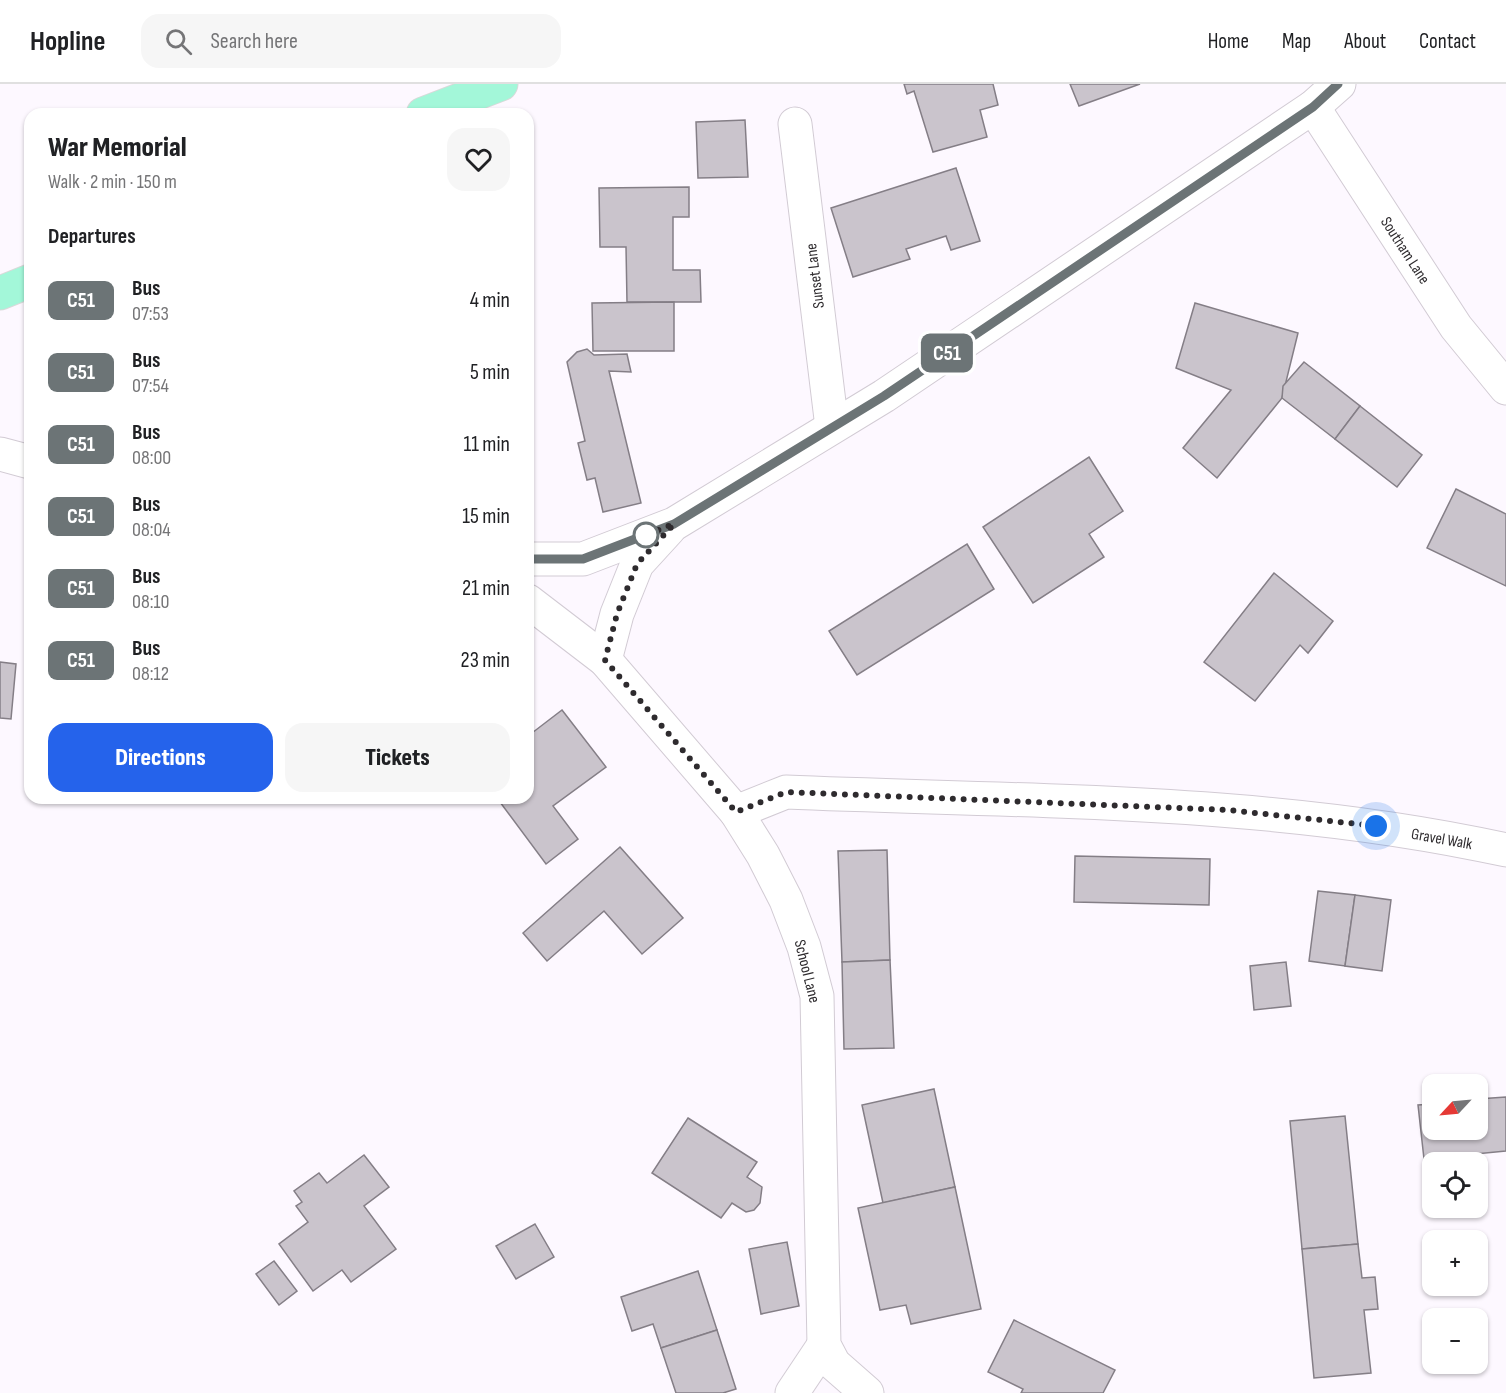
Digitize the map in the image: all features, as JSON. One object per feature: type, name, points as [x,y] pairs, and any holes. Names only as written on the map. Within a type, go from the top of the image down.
[{"type":"main road","points":[[439,108],[501,84]]},
{"type":"main road","points":[[0,293],[24,283]]},
{"type":"street","points":[[534,559],[583,559],[674,524],[884,396],[1313,107],[1338,84]]},
{"type":"street","name":"Southam Lane","points":[[1313,107],[1456,327],[1506,388]]},
{"type":"street","name":"Sunset Lane","points":[[795,124],[832,427]]},
{"type":"street","points":[[0,454],[24,460]]},
{"type":"street","points":[[605,660],[617,614],[637,564],[674,524]]},
{"type":"street","name":"School Lane","points":[[534,607],[605,660],[736,812],[763,855],[786,900],[804,947],[817,996],[824,1346]]},
{"type":"street","name":"Gravel Walk","points":[[736,812],[786,792],[1228,810],[1376,826],[1506,850]]},
{"type":"street","points":[[792,1393],[824,1346],[834,1364],[867,1393]]},
{"type":"building","points":[[904,84],[993,84],[998,105],[980,110],[987,137],[933,152],[914,91],[907,94]]},
{"type":"building","points":[[1070,84],[1140,84],[1079,106]]},
{"type":"building","points":[[745,120],[748,177],[698,178],[696,122]]},
{"type":"building","points":[[956,168],[980,241],[951,250],[946,236],[906,249],[910,259],[853,277],[831,208]]},
{"type":"building","points":[[689,187],[689,217],[673,217],[673,270],[700,270],[701,302],[627,302],[626,247],[600,247],[599,188]]},
{"type":"building","points":[[674,302],[674,351],[593,351],[592,303]]},
{"type":"building","points":[[1195,303],[1298,333],[1282,398],[1217,478],[1183,448],[1231,390],[1176,368]]},
{"type":"building","points":[[587,349],[594,355],[627,354],[631,372],[609,371],[641,503],[603,512],[595,478],[587,480],[578,443],[585,441],[567,362],[577,352]]},
{"type":"building","points":[[1304,362],[1360,406],[1335,439],[1282,398],[1283,386]]},
{"type":"building","points":[[1360,406],[1422,455],[1397,487],[1335,439]]},
{"type":"building","points":[[1089,457],[1123,511],[1089,534],[1104,557],[1033,603],[983,527]]},
{"type":"building","points":[[1456,489],[1506,514],[1506,586],[1427,548]]},
{"type":"building","points":[[967,544],[994,589],[857,675],[829,631]]},
{"type":"building","points":[[1274,573],[1333,621],[1308,653],[1300,645],[1255,701],[1204,662]]},
{"type":"building","points":[[0,662],[16,664],[11,719],[0,718]]},
{"type":"building","points":[[562,710],[606,767],[553,806],[578,839],[546,864],[501,804],[534,804],[534,731]]},
{"type":"building","points":[[620,847],[683,918],[642,954],[604,911],[547,961],[523,933]]},
{"type":"building","points":[[887,850],[890,960],[842,962],[838,851]]},
{"type":"building","points":[[1075,856],[1210,859],[1209,905],[1074,902]]},
{"type":"building","points":[[1318,891],[1355,895],[1345,966],[1309,961]]},
{"type":"building","points":[[1355,895],[1391,900],[1382,971],[1345,966]]},
{"type":"building","points":[[890,960],[894,1048],[844,1049],[842,962]]},
{"type":"building","points":[[1286,962],[1291,1006],[1254,1010],[1250,966]]},
{"type":"building","points":[[934,1089],[955,1187],[883,1203],[862,1105]]},
{"type":"building","points":[[1506,1097],[1506,1151],[1423,1152],[1418,1105],[1422,1105],[1422,1140],[1488,1140],[1488,1098]]},
{"type":"building","points":[[1345,1116],[1358,1244],[1302,1249],[1290,1121]]},
{"type":"building","points":[[688,1118],[757,1162],[747,1177],[762,1187],[760,1203],[754,1210],[746,1212],[732,1203],[721,1218],[652,1173]]},
{"type":"building","points":[[364,1155],[389,1187],[364,1206],[396,1249],[351,1282],[342,1270],[313,1291],[279,1244],[308,1222],[296,1206],[302,1202],[294,1191],[319,1173],[327,1183]]},
{"type":"building","points":[[955,1187],[981,1309],[911,1324],[906,1305],[880,1310],[858,1208]]},
{"type":"building","points":[[535,1224],[554,1257],[516,1279],[496,1246]]},
{"type":"building","points":[[787,1242],[799,1306],[761,1314],[749,1249]]},
{"type":"building","points":[[1358,1244],[1362,1278],[1375,1277],[1378,1309],[1364,1310],[1371,1373],[1314,1378],[1302,1249]]},
{"type":"building","points":[[274,1261],[297,1291],[279,1305],[256,1274]]},
{"type":"building","points":[[698,1271],[717,1330],[661,1348],[653,1324],[632,1331],[621,1297]]},
{"type":"building","points":[[1014,1320],[1115,1370],[1103,1393],[1021,1393],[1023,1389],[988,1372]]},
{"type":"building","points":[[717,1330],[736,1389],[723,1393],[676,1393],[661,1348]]},
{"type":"bus line","name":"C51","points":[[534,559],[583,559],[674,524],[884,396],[1313,107],[1338,84]]},
{"type":"route","points":[[646,535],[637,538],[674,524],[637,564],[617,614],[605,660],[736,812],[786,792],[1228,810],[1376,826]]}]
